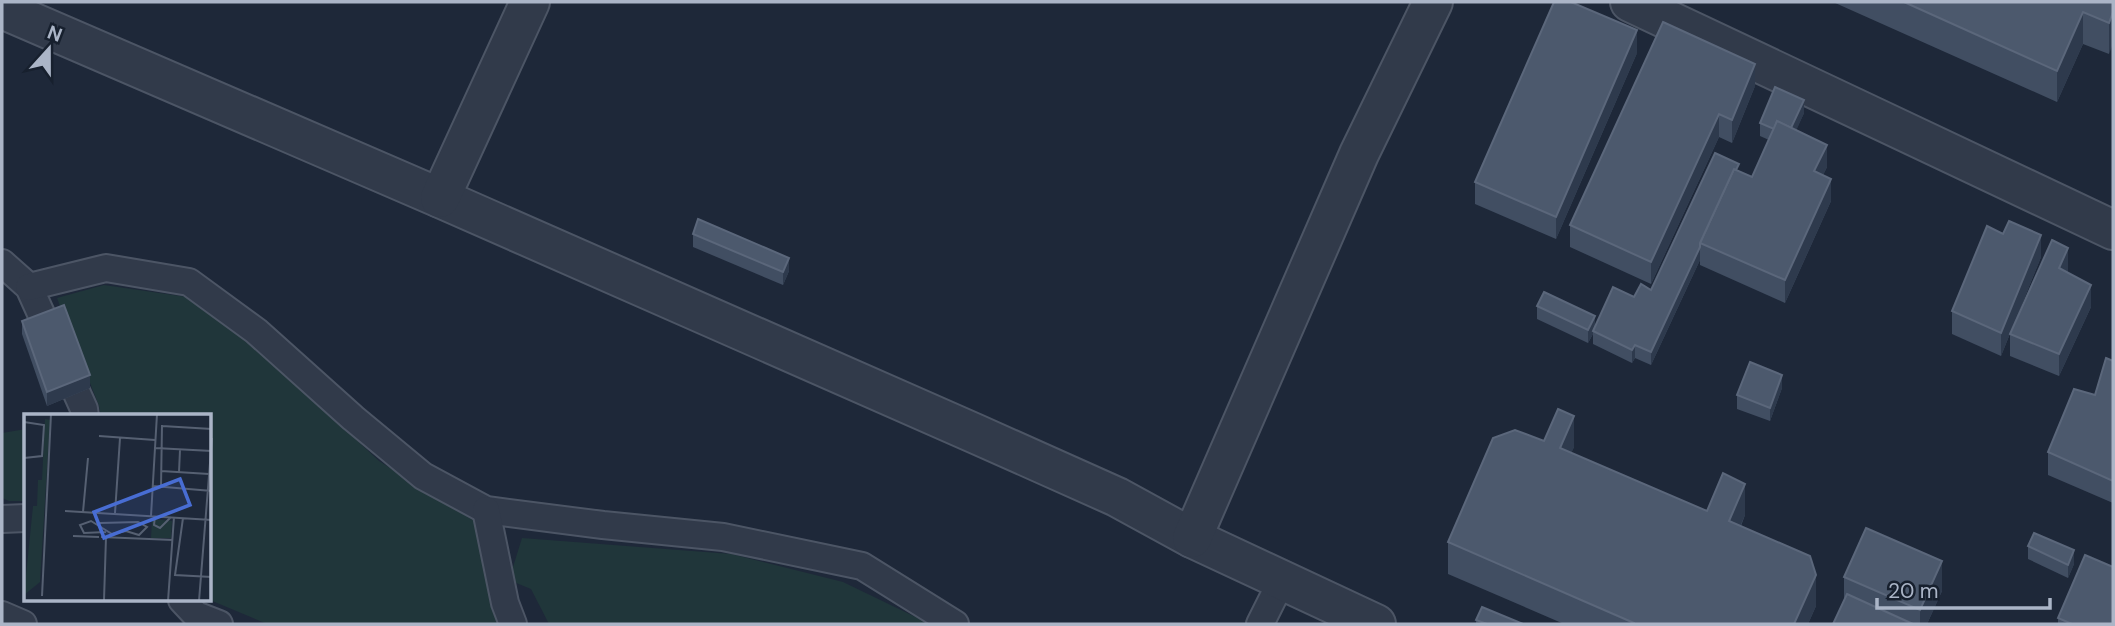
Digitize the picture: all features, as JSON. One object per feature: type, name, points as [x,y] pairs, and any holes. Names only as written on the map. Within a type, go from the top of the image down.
[{"type":"street","points":[[440,198],[530,2]]},
{"type":"street","points":[[1192,538],[1359,155],[1433,2]]},
{"type":"street","points":[[1641,4],[2113,230]]},
{"type":"street","points":[[2,9],[440,198],[1082,481],[1192,538],[1376,624]]},
{"type":"lane","points":[[2,263],[29,287],[84,414]]},
{"type":"lane","points":[[29,287],[106,268],[189,282],[256,331],[423,476],[486,510],[723,537],[862,566],[955,624]]},
{"type":"lane","points":[[486,510],[505,603],[513,624]]},
{"type":"lane","points":[[2,519],[24,518]]},
{"type":"lane","points":[[1260,624],[1282,580]]},
{"type":"lane","points":[[184,602],[196,615],[219,624]]},
{"type":"lane","points":[[2,615],[23,624]]},
{"type":"green space","points":[[104,285],[187,297],[259,349],[379,461],[474,521],[500,624],[267,624],[212,601],[212,414],[101,414],[57,298]]},
{"type":"green space","points":[[24,429],[24,501],[2,498],[2,433]]},
{"type":"green space","points":[[522,538],[731,554],[843,582],[930,624],[549,624],[531,589],[509,580]]},
{"type":"building","points":[[1554,2],[1571,2],[1637,30],[1556,217],[1475,182]]},
{"type":"building","points":[[1904,2],[2113,2],[2113,12],[2109,23],[2083,12],[2057,71]]},
{"type":"building","points":[[1663,22],[1755,64],[1732,120],[1719,114],[1651,262],[1570,225]]},
{"type":"building","points":[[1775,87],[1804,100],[1791,128],[1777,121],[1774,129],[1760,123]]},
{"type":"building","points":[[1777,121],[1827,145],[1814,171],[1831,179],[1785,280],[1700,243],[1734,169],[1752,177]]},
{"type":"building","points":[[1715,153],[1739,164],[1736,170],[1734,169],[1651,352],[1635,345],[1632,350],[1593,331],[1613,287],[1634,297],[1641,284],[1651,290]]},
{"type":"building","points":[[698,219],[789,258],[783,272],[693,234]]},
{"type":"building","points":[[2009,221],[2041,235],[2001,333],[1952,311],[1987,226],[2003,234]]},
{"type":"building","points":[[2052,240],[2068,248],[2059,268],[2091,285],[2059,354],[2010,334]]},
{"type":"building","points":[[1544,292],[1595,316],[1588,330],[1537,306]]},
{"type":"building","points":[[64,305],[90,375],[47,392],[22,321]]},
{"type":"building","points":[[2106,358],[2113,361],[2113,481],[2048,452],[2074,389],[2095,395]]},
{"type":"building","points":[[1750,362],[1782,375],[1770,408],[1737,395]]},
{"type":"building","points":[[1558,409],[1574,416],[1560,448],[1707,511],[1723,473],[1745,484],[1729,521],[1810,556],[1816,575],[1794,624],[1634,624],[1448,542],[1493,438],[1515,430],[1544,441]]},
{"type":"building","points":[[1866,528],[1942,561],[1920,610],[1844,577]]},
{"type":"building","points":[[2034,533],[2074,550],[2068,565],[2028,546]]},
{"type":"building","points":[[2085,555],[2113,567],[2113,624],[2072,624],[2058,618]]},
{"type":"building","points":[[1847,594],[1913,624],[1833,624]]},
{"type":"building","points":[[1482,607],[1523,624],[1487,624],[1476,620]]}]
